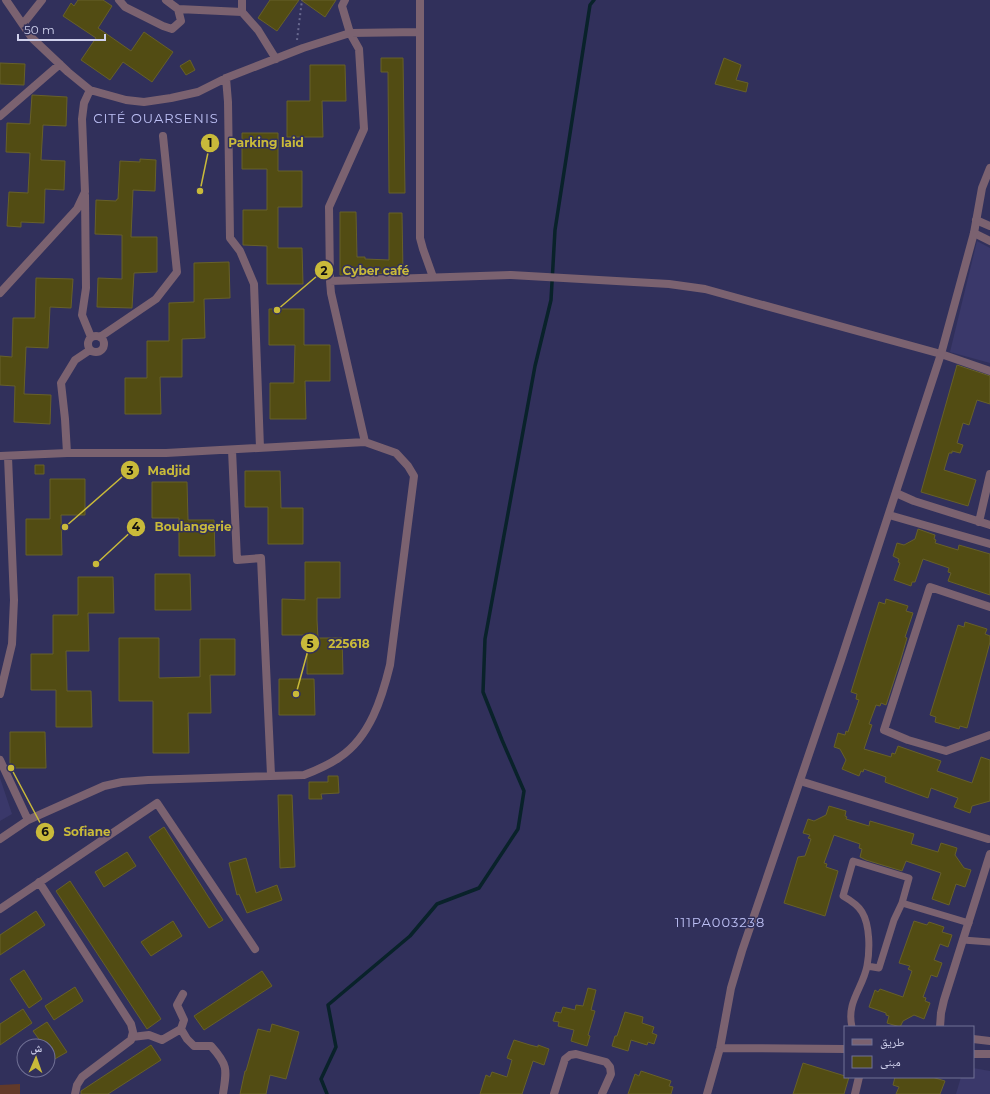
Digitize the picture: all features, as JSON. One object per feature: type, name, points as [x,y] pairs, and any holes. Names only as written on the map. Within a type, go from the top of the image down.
[{"type":"street","points":[[6,0],[32,38],[90,90],[126,100],[144,102],[198,92],[226,78],[295,51],[350,33],[420,32]]},
{"type":"street","points":[[23,24],[42,0]]},
{"type":"street","points":[[119,0],[125,7],[172,29],[181,21],[178,9]]},
{"type":"street","points":[[166,0],[178,9],[242,12]]},
{"type":"street","points":[[242,0],[242,12],[258,30],[276,59]]},
{"type":"street","points":[[345,0],[342,6],[350,33],[359,49],[364,129],[329,207],[330,281],[365,442]]},
{"type":"street","points":[[420,0],[420,238],[433,277]]},
{"type":"street","points":[[1,114],[60,64]]},
{"type":"street","points":[[226,78],[228,102],[230,238],[240,251],[254,284],[260,448]]},
{"type":"street","points":[[90,90],[84,103],[82,119],[85,192],[86,288],[82,314],[91,337],[88,343],[90,350]]},
{"type":"street","points":[[91,337],[100,337],[156,299],[176,272],[163,136]]},
{"type":"street","points":[[706,1094],[720,1048],[731,988],[738,964],[889,515],[941,354],[974,233],[982,188],[990,167]]},
{"type":"street","points":[[0,293],[77,209],[85,192]]},
{"type":"street","points":[[976,220],[990,226]]},
{"type":"street","points":[[974,233],[990,241]]},
{"type":"street","points":[[330,281],[511,275],[669,284],[705,289],[941,354],[990,371]]},
{"type":"street","points":[[67,453],[66,419],[62,383],[75,360],[90,350],[98,351],[102,348],[103,343],[100,337]]},
{"type":"street","points":[[0,694],[12,644],[14,600],[4,456],[67,453],[166,453],[365,442],[396,453],[408,466],[414,476],[390,665],[384,689],[368,727],[359,740],[341,757],[322,768],[304,775],[148,780],[122,782],[104,786],[28,820],[0,839]]},
{"type":"street","points":[[232,450],[237,560],[261,558],[271,775]]},
{"type":"street","points":[[979,522],[990,474]]},
{"type":"street","points":[[896,493],[914,501],[990,525]]},
{"type":"street","points":[[889,515],[990,544]]},
{"type":"street","points":[[990,606],[930,587],[884,730],[908,740],[946,751],[990,735]]},
{"type":"street","points":[[0,760],[28,820]]},
{"type":"street","points":[[800,782],[989,840]]},
{"type":"street","points":[[0,909],[157,803],[255,949]]},
{"type":"street","points":[[940,1026],[942,1006],[990,854]]},
{"type":"street","points":[[39,882],[131,1024],[133,1032],[131,1040],[82,1077],[77,1085],[75,1094]]},
{"type":"street","points":[[132,1037],[150,1035],[162,1040],[181,1029],[184,1020],[177,1005],[183,994]]},
{"type":"street","points":[[181,1029],[187,1039],[194,1046],[211,1046],[218,1054],[227,1073],[223,1094]]},
{"type":"street","points":[[974,1039],[990,1041]]},
{"type":"street","points":[[720,1048],[844,1049]]},
{"type":"street","points":[[554,1094],[565,1059],[570,1055],[576,1054],[606,1062],[610,1067],[611,1074],[602,1094]]},
{"type":"street","points":[[974,1054],[990,1054]]},
{"type":"street","points":[[854,1094],[859,1078]]},
{"type":"lane","points":[[852,1026],[851,1008],[867,966],[868,939],[867,924],[861,911],[851,901],[843,896],[853,861],[909,878],[902,903],[894,920],[879,968],[867,966]]},
{"type":"lane","points":[[902,903],[969,923]]},
{"type":"lane","points":[[963,940],[990,942]]},
{"type":"path","points":[[295,51],[302,0]]},
{"type":"shaded area","points":[[977,241],[990,248],[990,363],[950,352]]},
{"type":"shaded area","points":[[0,778],[12,814],[0,821]]},
{"type":"shaded area","points":[[974,1068],[990,1071],[990,1094],[956,1094],[961,1078],[974,1078]]},
{"type":"shaded area","points":[[20,1084],[20,1094],[0,1094],[0,1085]]},
{"type":"building","points":[[78,0],[103,0],[112,6],[98,28],[131,51],[144,32],[173,52],[152,82],[123,62],[110,80],[81,60],[96,38],[63,16],[71,3],[74,6]]},
{"type":"building","points":[[270,0],[299,0],[277,31],[258,18]]},
{"type":"building","points":[[301,0],[336,0],[325,17]]},
{"type":"building","points":[[381,58],[403,58],[405,193],[389,193],[388,72],[381,72]]},
{"type":"building","points":[[724,58],[741,65],[736,80],[748,83],[746,92],[715,84]]},
{"type":"building","points":[[190,60],[195,70],[186,75],[180,66]]},
{"type":"building","points":[[0,63],[25,64],[24,85],[0,84]]},
{"type":"building","points":[[310,65],[345,65],[346,101],[322,101],[323,137],[287,137],[287,101],[310,101]]},
{"type":"building","points":[[32,95],[67,97],[66,126],[43,125],[41,160],[65,161],[64,190],[45,189],[44,223],[21,222],[21,227],[7,226],[9,192],[28,193],[30,153],[6,152],[7,123],[30,124]]},
{"type":"building","points":[[242,133],[278,133],[278,171],[302,171],[302,207],[278,207],[278,248],[302,248],[303,284],[267,284],[267,246],[243,245],[243,210],[267,210],[267,169],[242,169]]},
{"type":"building","points":[[140,159],[156,160],[155,191],[133,190],[131,237],[157,237],[157,272],[134,273],[132,308],[97,307],[98,278],[122,279],[122,235],[95,234],[96,200],[116,201],[118,199],[120,161],[140,162]]},
{"type":"building","points":[[340,212],[356,212],[357,257],[365,257],[365,259],[389,260],[389,213],[402,213],[403,273],[340,275]]},
{"type":"building","points":[[229,262],[230,298],[204,299],[205,338],[182,339],[182,377],[160,377],[161,414],[125,414],[125,378],[147,378],[147,341],[169,341],[169,303],[194,302],[194,263]]},
{"type":"building","points":[[36,278],[73,279],[71,308],[50,307],[48,348],[26,347],[24,394],[51,395],[50,424],[14,422],[15,386],[0,385],[0,356],[12,357],[13,318],[35,318]]},
{"type":"building","points":[[269,309],[304,309],[304,345],[330,345],[330,381],[305,381],[306,419],[270,419],[270,383],[294,383],[295,345],[269,345]]},
{"type":"building","points":[[957,365],[990,376],[990,404],[977,400],[969,425],[963,423],[957,443],[963,445],[960,453],[952,451],[952,453],[949,453],[944,470],[976,480],[968,506],[921,492]]},
{"type":"building","points":[[35,465],[44,465],[44,474],[35,474]]},
{"type":"building","points":[[245,471],[280,471],[281,508],[303,508],[303,544],[268,544],[268,507],[245,507]]},
{"type":"building","points":[[50,479],[85,479],[85,515],[61,515],[62,555],[26,555],[26,519],[50,519]]},
{"type":"building","points":[[152,482],[187,482],[188,520],[214,520],[215,556],[179,556],[179,518],[152,518]]},
{"type":"building","points":[[918,529],[935,535],[935,543],[958,550],[959,545],[990,554],[990,595],[948,581],[951,573],[948,572],[949,568],[923,559],[915,582],[912,582],[911,586],[894,580],[900,563],[898,562],[899,559],[893,556],[897,543],[904,545],[915,539]]},
{"type":"building","points":[[305,562],[340,562],[340,598],[317,598],[317,620],[318,638],[342,638],[343,674],[307,674],[307,635],[282,635],[282,599],[305,600]]},
{"type":"building","points":[[155,574],[190,574],[191,610],[155,610]]},
{"type":"building","points":[[78,577],[113,577],[114,613],[88,613],[89,651],[66,651],[67,691],[91,691],[92,727],[56,727],[56,690],[31,690],[31,654],[53,654],[53,615],[78,615]]},
{"type":"building","points":[[886,599],[908,606],[906,611],[913,613],[905,637],[907,638],[900,662],[886,705],[881,703],[880,706],[876,705],[869,724],[872,725],[864,749],[891,757],[892,753],[895,754],[898,746],[941,761],[937,771],[972,783],[981,757],[990,760],[990,801],[972,806],[970,813],[954,807],[958,798],[931,788],[928,798],[885,782],[886,777],[864,769],[863,772],[861,771],[859,776],[842,769],[846,760],[840,749],[834,747],[838,733],[845,735],[846,731],[848,732],[859,700],[856,699],[857,694],[851,692],[879,602],[885,604]]},
{"type":"building","points":[[965,622],[987,629],[985,634],[990,636],[990,642],[967,728],[960,726],[959,729],[935,722],[936,717],[930,715],[958,625],[964,627]]},
{"type":"building","points":[[119,638],[159,638],[159,678],[200,677],[200,639],[235,639],[235,675],[210,675],[211,713],[188,713],[189,753],[153,753],[153,701],[119,701]]},
{"type":"building","points":[[279,679],[314,679],[315,715],[279,715]]},
{"type":"building","points":[[10,732],[45,732],[46,768],[10,768]]},
{"type":"building","points":[[328,776],[338,776],[339,793],[321,794],[322,799],[309,799],[309,782],[328,782]]},
{"type":"building","points":[[278,795],[292,795],[295,867],[280,868]]},
{"type":"building","points":[[829,806],[846,811],[846,819],[869,826],[870,821],[914,834],[911,844],[938,852],[941,843],[957,848],[955,855],[964,868],[971,870],[965,887],[956,884],[949,905],[932,899],[941,873],[906,861],[902,871],[866,860],[860,857],[862,849],[859,848],[860,844],[834,835],[824,863],[827,864],[826,867],[838,871],[825,916],[784,903],[798,857],[805,856],[811,839],[808,838],[810,835],[803,833],[808,819],[814,821],[826,815]]},
{"type":"building","points":[[164,827],[223,920],[209,928],[149,837]]},
{"type":"building","points":[[127,852],[136,866],[104,887],[95,872]]},
{"type":"building","points":[[246,858],[256,893],[277,885],[282,900],[247,913],[239,894],[237,895],[229,863]]},
{"type":"building","points":[[70,881],[161,1019],[147,1029],[56,891]]},
{"type":"building","points":[[36,911],[45,925],[0,955],[0,935]]},
{"type":"building","points":[[173,921],[182,936],[151,956],[141,942]]},
{"type":"building","points":[[914,921],[927,925],[929,922],[944,927],[942,932],[952,935],[948,947],[940,944],[934,960],[942,963],[937,977],[931,975],[923,997],[926,998],[925,1001],[930,1003],[924,1019],[914,1015],[903,1021],[900,1026],[897,1026],[887,1023],[889,1016],[886,1015],[886,1013],[869,1007],[875,990],[878,992],[880,989],[903,997],[912,971],[908,969],[910,966],[899,963]]},
{"type":"building","points":[[24,970],[42,999],[29,1008],[10,979]]},
{"type":"building","points":[[262,971],[272,986],[204,1030],[194,1016]]},
{"type":"building","points":[[75,987],[83,1001],[54,1020],[45,1006]]},
{"type":"building","points":[[588,988],[596,990],[591,1010],[595,1011],[588,1035],[590,1036],[587,1046],[571,1041],[574,1030],[558,1026],[559,1022],[553,1021],[556,1012],[561,1013],[563,1007],[575,1010],[576,1005],[583,1006]]},
{"type":"building","points":[[23,1009],[32,1023],[0,1045],[0,1024]]},
{"type":"building","points":[[625,1012],[643,1017],[642,1023],[654,1027],[652,1033],[657,1035],[654,1044],[648,1042],[647,1045],[631,1040],[628,1051],[612,1046]]},
{"type":"building","points":[[47,1022],[67,1052],[56,1058],[56,1038],[38,1038],[33,1031]]},
{"type":"building","points":[[272,1024],[299,1032],[286,1079],[270,1075],[266,1094],[240,1094],[245,1071],[258,1029],[270,1032]]},
{"type":"building","points":[[514,1040],[549,1049],[544,1065],[533,1061],[522,1094],[480,1094],[486,1075],[490,1077],[492,1072],[507,1077],[512,1060],[507,1058]]},
{"type":"building","points":[[151,1045],[161,1060],[108,1094],[81,1094],[81,1091]]},
{"type":"building","points":[[803,1063],[844,1076],[844,1078],[849,1078],[844,1094],[793,1094]]},
{"type":"building","points":[[641,1071],[671,1081],[669,1086],[673,1087],[671,1094],[628,1094],[635,1074],[639,1076]]},
{"type":"building","points":[[895,1078],[935,1078],[945,1081],[940,1094],[896,1094],[899,1087],[893,1085]]},
{"type":"waterway","points":[[327,1094],[321,1079],[336,1047],[328,1005],[410,936],[437,904],[479,888],[518,829],[524,791],[483,692],[485,639],[535,366],[551,300],[555,230],[590,5],[594,0]]},
{"type":"place","name":"Parking laid","points":[[200,191]]},
{"type":"place","name":"Cyber café","points":[[277,310]]},
{"type":"place","name":"Madjid","points":[[65,527]]},
{"type":"place","name":"Boulangerie","points":[[96,564]]},
{"type":"place","name":"225618","points":[[296,694]]},
{"type":"place","name":"Sofiane","points":[[11,768]]},
{"type":"district","name":"CITÉ OUARSENIS","points":[[156,118]]},
{"type":"district","name":"111PA003238","points":[[720,922]]}]
